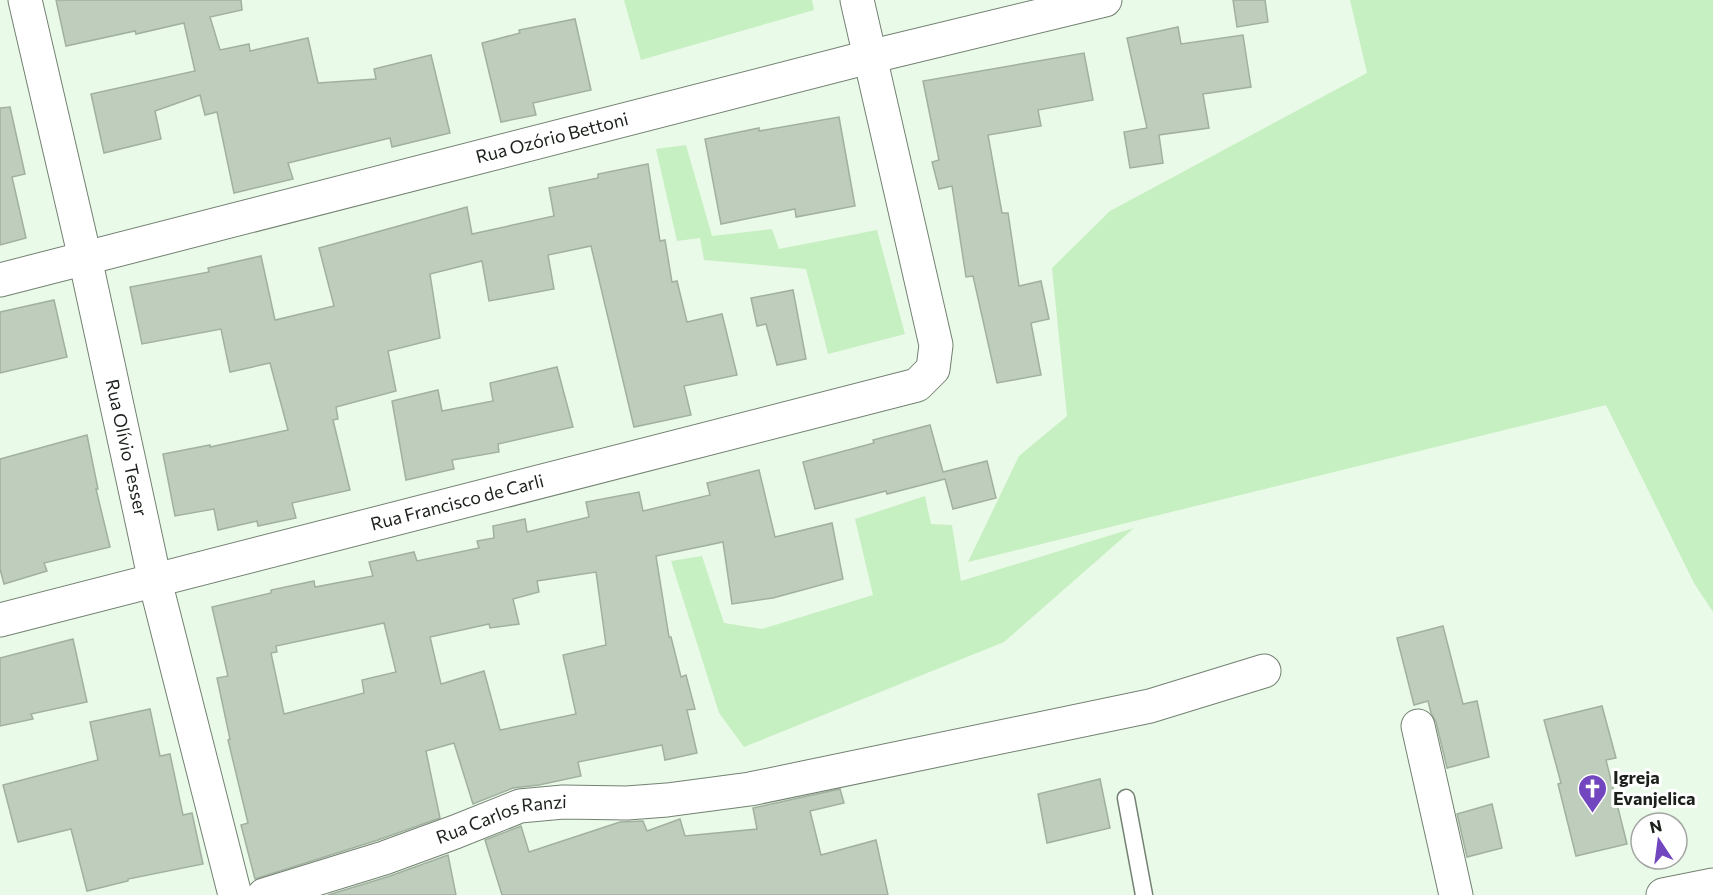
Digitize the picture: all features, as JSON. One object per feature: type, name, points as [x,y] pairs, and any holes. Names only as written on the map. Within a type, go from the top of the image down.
[{"type":"street","name":"Rua Olívio Tesser","points":[[25,0],[85,258],[155,580],[235,895]]},
{"type":"street","points":[[857,0],[869,57]]},
{"type":"street","name":"Rua Ozório Bettoni","points":[[0,280],[869,57],[1105,0]]},
{"type":"street","name":"Rua Francisco de Carli","points":[[0,620],[916,386],[933,369],[936,345],[869,57]]},
{"type":"street","name":"Rua Carlos Ranzi","points":[[264,895],[384,858],[520,807],[563,802],[627,803],[667,800],[750,789],[1150,706],[1264,671]]},
{"type":"street","points":[[1418,726],[1456,895]]},
{"type":"street","points":[[1663,895],[1713,885]]},
{"type":"lane","points":[[1126,798],[1144,895]]},
{"type":"green space","points":[[624,0],[812,0],[814,10],[641,60]]},
{"type":"green space","points":[[1350,0],[1713,0],[1713,612],[1694,583],[1606,405],[968,562],[1019,456],[1067,416],[1052,268],[1110,211],[1367,73]]},
{"type":"green space","points":[[686,145],[712,236],[772,229],[779,249],[877,230],[905,334],[828,354],[806,269],[704,260],[700,238],[677,241],[656,149]]},
{"type":"green space","points":[[925,496],[931,524],[952,525],[961,581],[1134,528],[1004,642],[744,747],[719,713],[671,561],[702,556],[724,623],[762,629],[873,595],[855,519]]},
{"type":"building","points":[[56,0],[241,0],[242,10],[210,17],[220,50],[249,44],[250,51],[308,38],[318,83],[376,79],[374,69],[431,55],[450,133],[392,147],[390,138],[288,163],[293,179],[234,193],[217,112],[205,115],[200,95],[155,111],[161,139],[104,153],[91,94],[195,71],[184,23],[66,46]]},
{"type":"building","points":[[1233,0],[1265,0],[1268,22],[1237,27]]},
{"type":"building","points":[[575,19],[591,90],[533,103],[536,115],[501,122],[482,43],[520,33],[519,30]]},
{"type":"building","points":[[1178,27],[1181,44],[1243,35],[1251,87],[1203,94],[1209,128],[1159,135],[1163,163],[1130,168],[1124,132],[1147,128],[1127,38]]},
{"type":"building","points":[[1084,53],[1093,100],[1038,110],[1041,126],[988,135],[1002,213],[1008,213],[1019,286],[1041,281],[1049,319],[1031,323],[1041,375],[997,383],[973,276],[966,277],[952,186],[939,189],[932,162],[939,160],[923,81]]},
{"type":"building","points":[[10,107],[25,174],[12,177],[26,238],[0,245],[0,108]]},
{"type":"building","points":[[839,117],[855,206],[796,217],[795,209],[721,224],[705,139],[759,128],[759,131]]},
{"type":"building","points":[[648,164],[660,241],[665,240],[672,282],[677,281],[687,322],[722,314],[737,375],[684,386],[691,415],[634,427],[591,246],[548,255],[554,289],[489,301],[482,261],[430,274],[440,338],[388,351],[396,391],[336,407],[338,419],[333,420],[350,490],[292,503],[296,518],[258,526],[257,521],[218,530],[214,509],[175,516],[163,454],[210,445],[210,447],[288,430],[270,363],[230,372],[221,329],[142,344],[130,287],[209,272],[208,268],[261,256],[275,320],[334,306],[319,248],[467,207],[472,234],[554,216],[549,188],[598,178],[598,174]]},
{"type":"building","points":[[793,290],[806,359],[777,365],[766,324],[757,326],[751,298]]},
{"type":"building","points":[[54,300],[67,357],[0,373],[0,312]]},
{"type":"building","points":[[557,367],[573,427],[498,444],[499,452],[452,460],[454,469],[406,480],[392,401],[438,390],[442,411],[493,401],[490,383]]},
{"type":"building","points":[[930,425],[943,472],[987,461],[996,498],[953,509],[945,479],[815,509],[803,462]]},
{"type":"building","points":[[87,435],[98,489],[96,489],[110,547],[44,563],[47,571],[4,584],[0,569],[0,459]]},
{"type":"building","points":[[759,470],[775,537],[832,523],[843,579],[773,598],[732,604],[723,542],[656,556],[669,637],[671,637],[681,677],[686,675],[695,709],[687,710],[697,753],[665,760],[662,745],[578,762],[581,776],[513,788],[473,804],[454,743],[426,751],[440,818],[255,879],[241,825],[248,823],[228,740],[230,739],[217,678],[228,676],[212,607],[271,593],[271,590],[314,581],[315,587],[373,576],[369,562],[414,552],[417,561],[479,548],[477,541],[494,538],[493,526],[525,519],[527,532],[589,517],[586,502],[639,492],[643,511],[710,495],[707,483]],"holes":[[[596,572],[606,645],[563,655],[576,714],[500,730],[484,671],[441,684],[430,637],[489,624],[490,628],[519,624],[513,599],[539,592],[537,581]],[[384,623],[396,672],[362,680],[364,693],[284,714],[271,653],[277,652],[276,646]]]},
{"type":"building","points":[[1443,626],[1463,704],[1477,701],[1489,757],[1447,768],[1436,722],[1428,701],[1414,705],[1397,638]]},
{"type":"building","points":[[73,639],[87,702],[31,714],[33,719],[0,726],[0,658]]},
{"type":"building","points":[[1602,706],[1616,758],[1606,760],[1627,844],[1576,856],[1558,784],[1561,783],[1544,720]]},
{"type":"building","points":[[150,709],[160,756],[170,754],[183,815],[192,813],[203,864],[128,879],[128,881],[87,891],[71,829],[18,842],[3,785],[98,760],[90,722]]},
{"type":"building","points":[[1100,779],[1110,828],[1047,843],[1038,794]]},
{"type":"building","points":[[840,789],[844,803],[810,811],[821,855],[876,840],[888,895],[502,895],[485,840],[521,826],[529,852],[620,822],[643,821],[647,831],[680,819],[685,836],[757,829],[753,808]]},
{"type":"building","points":[[1492,804],[1502,848],[1467,857],[1457,814]]},
{"type":"building","points":[[448,855],[456,895],[328,895],[390,876]]},
{"type":"place","name":"Igreja Evanjelica","points":[[1592,814]]}]
